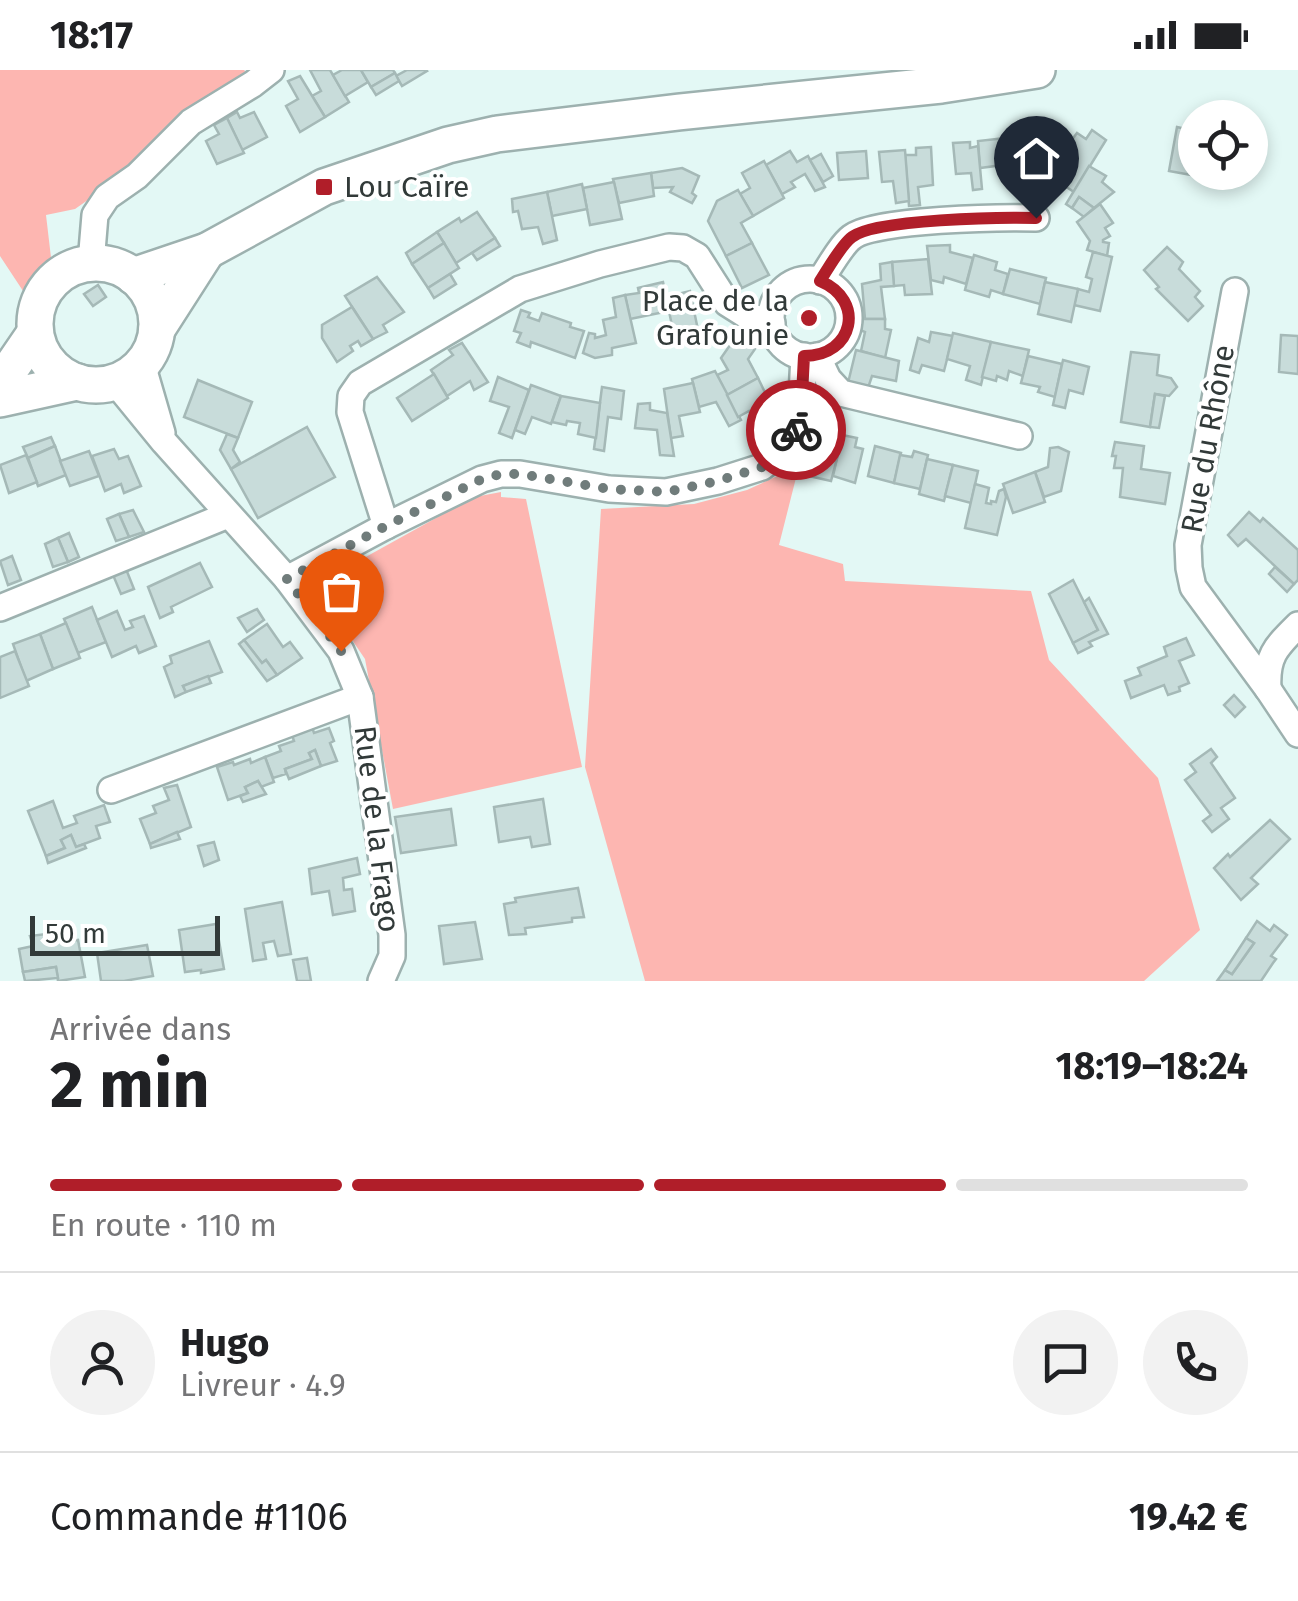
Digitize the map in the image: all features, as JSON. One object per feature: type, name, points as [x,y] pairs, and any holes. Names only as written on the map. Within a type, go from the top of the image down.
[{"type":"main road","points":[[134,276],[207,251],[324,186],[448,144],[497,134],[941,85],[1037,70]]},
{"type":"main road","points":[[157,329],[152,300],[134,276],[120,268],[91,263],[72,268],[42,294],[35,333],[49,363],[76,382],[96,385],[129,373],[152,348],[157,329],[207,251]]},
{"type":"main road","points":[[0,384],[35,333]]},
{"type":"main road","points":[[0,400],[76,382]]},
{"type":"street","points":[[91,263],[95,215],[107,197],[137,176],[191,122],[271,70]]},
{"type":"street","points":[[820,281],[852,237],[874,228],[992,217],[1036,218]]},
{"type":"street","points":[[386,526],[350,412],[351,396],[360,383],[520,289],[600,264],[669,247],[683,248],[697,256],[727,304],[772,323]]},
{"type":"street","points":[[820,281],[842,295],[850,320],[847,333],[829,352],[810,356],[792,353],[775,335],[772,311],[784,289],[795,282],[820,281]]},
{"type":"street","name":"Rue du Rhône","points":[[1235,291],[1188,545],[1189,568],[1193,587],[1298,734]]},
{"type":"street","points":[[810,356],[841,392],[1019,436]]},
{"type":"street","points":[[287,579],[386,526],[482,479],[501,474],[609,489],[666,492],[762,467],[791,444],[801,414],[810,356]]},
{"type":"street","name":"Rue de la Frago","points":[[129,373],[164,442],[287,579],[341,651],[360,698],[392,934],[392,956],[382,980]]},
{"type":"street","points":[[0,608],[228,516]]},
{"type":"street","points":[[1268,689],[1270,657],[1298,625]]},
{"type":"street","points":[[1230,636],[1246,646],[1264,648],[1279,644]]},
{"type":"street","points":[[111,790],[360,698]]},
{"type":"shaded area","points":[[0,70],[246,72],[169,124],[132,169],[75,209],[46,215],[52,266],[29,300],[0,256]]},
{"type":"shaded area","points":[[799,466],[779,545],[843,564],[845,581],[1031,591],[1049,660],[1158,778],[1200,930],[1144,981],[645,981],[585,767],[601,509],[694,504],[747,490]]},
{"type":"shaded area","points":[[501,492],[501,497],[526,499],[582,767],[393,809],[365,659],[325,600],[326,585],[335,574],[463,503]]},
{"type":"building","points":[[310,70],[330,70],[349,102],[325,117],[312,96],[321,91]]},
{"type":"building","points":[[342,70],[361,70],[368,82],[345,96],[333,75]]},
{"type":"building","points":[[361,70],[393,70],[395,73],[371,87]]},
{"type":"building","points":[[407,70],[427,71],[402,86],[396,76]]},
{"type":"building","points":[[395,73],[399,81],[376,95],[371,87]]},
{"type":"building","points":[[300,76],[325,117],[300,132],[286,106],[298,99],[288,81]]},
{"type":"building","points":[[237,112],[240,118],[254,112],[267,137],[242,150],[227,118]]},
{"type":"building","points":[[227,118],[244,153],[217,164],[206,141],[219,134],[214,125]]},
{"type":"building","points":[[1177,127],[1178,173],[1169,171]]},
{"type":"building","points":[[1092,130],[1106,140],[1074,192],[1065,186],[1074,171],[1065,165],[1073,152],[1069,150],[1074,143],[1071,141],[1077,133],[1086,139]]},
{"type":"building","points":[[1042,136],[1046,151],[1038,152],[1040,166],[1033,167],[1035,188],[1021,190],[1016,139]]},
{"type":"building","points":[[1015,137],[1018,163],[980,168],[978,141]]},
{"type":"building","points":[[970,142],[970,148],[978,146],[982,189],[973,190],[971,173],[956,174],[953,143]]},
{"type":"building","points":[[931,147],[933,185],[918,187],[920,205],[909,206],[905,155],[916,155],[916,148]]},
{"type":"building","points":[[905,150],[909,201],[896,203],[893,181],[882,182],[879,152]]},
{"type":"building","points":[[790,151],[797,162],[808,156],[825,187],[815,191],[805,174],[791,182],[795,187],[782,194],[766,165]]},
{"type":"building","points":[[866,151],[868,178],[839,180],[837,153]]},
{"type":"building","points":[[821,154],[833,176],[823,182],[810,160]]},
{"type":"building","points":[[764,161],[784,198],[753,216],[740,194],[750,188],[742,173]]},
{"type":"building","points":[[1089,166],[1106,176],[1102,182],[1114,192],[1094,208],[1079,197],[1072,208],[1066,204]]},
{"type":"building","points":[[682,168],[699,176],[692,203],[670,192],[673,187],[653,188],[651,173]]},
{"type":"building","points":[[651,173],[654,196],[619,203],[613,179]]},
{"type":"building","points":[[614,182],[622,219],[590,225],[583,188]]},
{"type":"building","points":[[582,184],[587,209],[552,216],[547,192]]},
{"type":"building","points":[[738,190],[753,216],[741,223],[752,243],[726,256],[708,221],[717,201]]},
{"type":"building","points":[[547,192],[557,240],[543,244],[538,227],[522,229],[518,211],[513,212],[512,199]]},
{"type":"building","points":[[1079,197],[1094,208],[1084,217],[1072,208]]},
{"type":"building","points":[[1100,204],[1113,223],[1105,228],[1110,236],[1103,240],[1109,243],[1107,256],[1087,250],[1090,241],[1077,222]]},
{"type":"building","points":[[477,212],[495,238],[456,263],[437,232]]},
{"type":"building","points":[[437,232],[444,243],[412,264],[406,253]]},
{"type":"building","points":[[495,238],[500,246],[477,260],[472,253]]},
{"type":"building","points":[[444,243],[459,268],[428,288],[412,264]]},
{"type":"building","points":[[752,243],[769,275],[742,288],[726,256]]},
{"type":"building","points":[[950,245],[950,252],[973,258],[966,284],[944,277],[943,283],[931,280],[927,246]]},
{"type":"building","points":[[1167,247],[1183,262],[1179,269],[1200,291],[1195,297],[1203,306],[1188,321],[1156,289],[1159,287],[1144,270]]},
{"type":"building","points":[[1093,252],[1112,257],[1100,311],[1074,305],[1078,289],[1089,292],[1092,279],[1086,277]]},
{"type":"building","points":[[974,255],[997,262],[995,270],[1008,274],[1003,294],[991,290],[989,297],[965,290]]},
{"type":"building","points":[[928,259],[932,294],[905,295],[904,285],[894,286],[892,262]]},
{"type":"building","points":[[892,262],[894,286],[881,287],[885,319],[865,319],[862,284],[881,280],[880,264]]},
{"type":"building","points":[[1010,269],[1046,278],[1040,304],[1003,294]]},
{"type":"building","points":[[450,274],[456,284],[434,298],[428,288]]},
{"type":"building","points":[[377,277],[404,312],[383,325],[387,332],[373,339],[345,296]]},
{"type":"building","points":[[663,282],[669,311],[630,319],[625,295]]},
{"type":"building","points":[[1045,282],[1078,289],[1071,322],[1038,314]]},
{"type":"building","points":[[98,285],[106,297],[93,306],[84,294]]},
{"type":"building","points":[[690,291],[699,335],[675,340],[666,297]]},
{"type":"building","points":[[625,295],[636,343],[612,348],[612,355],[595,358],[583,353],[589,333],[595,334],[595,338],[606,335],[603,320],[616,317],[613,298]]},
{"type":"building","points":[[352,307],[373,339],[361,346],[358,341],[350,346],[353,351],[337,362],[322,338],[322,325]]},
{"type":"building","points":[[521,310],[539,321],[542,313],[584,331],[575,358],[531,342],[530,347],[517,342],[521,333],[514,331]]},
{"type":"building","points":[[863,319],[885,319],[885,329],[891,330],[885,358],[861,351]]},
{"type":"building","points":[[931,332],[953,336],[944,371],[922,365],[919,373],[910,370],[918,338],[929,342]]},
{"type":"building","points":[[953,333],[991,342],[981,385],[966,380],[970,366],[947,359]]},
{"type":"building","points":[[1281,335],[1298,336],[1298,374],[1279,372]]},
{"type":"building","points":[[735,338],[755,349],[748,359],[758,378],[727,395],[717,375],[728,370],[721,358]]},
{"type":"building","points":[[991,342],[1029,350],[1023,376],[1009,371],[1007,380],[982,377]]},
{"type":"building","points":[[462,343],[488,382],[474,390],[470,381],[447,396],[431,370],[453,355],[449,350]]},
{"type":"building","points":[[856,350],[899,361],[896,381],[872,376],[868,388],[848,383]]},
{"type":"building","points":[[1131,352],[1159,355],[1157,375],[1171,378],[1177,387],[1169,396],[1155,394],[1150,427],[1121,422]]},
{"type":"building","points":[[1028,356],[1062,364],[1055,397],[1038,392],[1040,387],[1021,383]]},
{"type":"building","points":[[1063,360],[1089,367],[1083,394],[1069,390],[1065,408],[1053,405]]},
{"type":"building","points":[[715,371],[741,420],[729,426],[716,402],[699,407],[692,379]]},
{"type":"building","points":[[434,374],[448,398],[412,421],[397,398]]},
{"type":"building","points":[[498,377],[529,390],[512,438],[499,433],[509,407],[490,401]]},
{"type":"building","points":[[758,378],[773,409],[754,420],[749,411],[738,417],[727,395]]},
{"type":"building","points":[[198,380],[252,402],[238,438],[184,417]]},
{"type":"building","points":[[693,383],[700,412],[679,416],[683,436],[671,438],[664,389]]},
{"type":"building","points":[[531,385],[561,396],[551,424],[532,417],[525,434],[515,430]]},
{"type":"building","points":[[602,387],[624,391],[621,419],[608,417],[604,451],[594,449]]},
{"type":"building","points":[[1155,394],[1165,396],[1159,428],[1150,427]]},
{"type":"building","points":[[561,396],[600,403],[596,438],[578,434],[580,423],[552,422]]},
{"type":"building","points":[[650,403],[650,410],[667,413],[674,456],[660,455],[657,430],[635,428],[638,404]]},
{"type":"building","points":[[307,427],[335,477],[258,518],[231,469]]},
{"type":"building","points":[[227,434],[238,438],[233,450],[240,462],[231,469],[220,450]]},
{"type":"building","points":[[842,435],[857,438],[855,447],[863,449],[855,483],[833,476]]},
{"type":"building","points":[[51,437],[55,446],[28,458],[23,447]]},
{"type":"building","points":[[1115,442],[1144,446],[1141,469],[1170,473],[1165,504],[1120,497],[1123,468],[1114,468]]},
{"type":"building","points":[[817,444],[839,451],[831,481],[809,476]]},
{"type":"building","points":[[55,446],[66,475],[38,486],[28,458]]},
{"type":"building","points":[[875,446],[901,453],[894,483],[868,476]]},
{"type":"building","points":[[1050,448],[1069,452],[1061,491],[1044,497],[1035,472],[1048,467]]},
{"type":"building","points":[[114,449],[119,459],[128,456],[141,486],[124,493],[121,484],[105,491],[92,456]]},
{"type":"building","points":[[89,451],[99,476],[70,486],[60,461]]},
{"type":"building","points":[[914,451],[928,455],[920,489],[894,483],[900,455],[912,457]]},
{"type":"building","points":[[26,455],[37,482],[9,493],[0,465]]},
{"type":"building","points":[[927,459],[953,465],[944,501],[919,494]]},
{"type":"building","points":[[953,465],[978,471],[971,503],[945,496]]},
{"type":"building","points":[[1035,472],[1045,502],[1013,513],[1003,484]]},
{"type":"building","points":[[975,484],[989,488],[986,503],[991,504],[1004,489],[1006,497],[997,535],[965,528]]},
{"type":"building","points":[[133,510],[144,532],[129,537],[119,514]]},
{"type":"building","points":[[1249,512],[1260,522],[1263,518],[1298,550],[1298,580],[1294,584],[1246,539],[1238,546],[1228,535]]},
{"type":"building","points":[[119,514],[129,537],[116,541],[107,519]]},
{"type":"building","points":[[69,533],[79,557],[68,562],[58,538]]},
{"type":"building","points":[[58,538],[68,562],[53,567],[45,544]]},
{"type":"building","points":[[12,556],[21,580],[8,585],[0,561]]},
{"type":"building","points":[[200,563],[212,587],[171,607],[173,612],[160,618],[148,587]]},
{"type":"building","points":[[1275,567],[1294,584],[1287,592],[1269,574]]},
{"type":"building","points":[[126,569],[134,589],[121,594],[113,575]]},
{"type":"building","points":[[1073,580],[1098,630],[1073,643],[1049,594]]},
{"type":"building","points":[[1089,598],[1108,634],[1089,642],[1092,646],[1078,653],[1073,643],[1098,630],[1084,602]]},
{"type":"building","points":[[92,607],[106,642],[78,653],[64,619]]},
{"type":"building","points":[[257,609],[264,620],[247,632],[238,618]]},
{"type":"building","points":[[117,611],[125,630],[133,627],[130,621],[144,616],[156,646],[139,653],[136,646],[112,657],[97,620]]},
{"type":"building","points":[[66,623],[80,658],[53,669],[40,634]]},
{"type":"building","points":[[267,624],[283,647],[290,642],[302,658],[277,675],[244,640]]},
{"type":"building","points":[[40,634],[53,669],[26,681],[13,644]]},
{"type":"building","points":[[1186,638],[1194,655],[1179,661],[1189,683],[1168,695],[1164,685],[1131,698],[1125,681],[1141,675],[1138,668],[1167,656],[1164,647]]},
{"type":"building","points":[[244,640],[277,675],[267,681],[239,644]]},
{"type":"building","points":[[209,641],[222,672],[183,686],[186,692],[175,697],[164,667],[172,663],[170,656]]},
{"type":"building","points":[[15,651],[29,686],[0,698],[0,657]]},
{"type":"building","points":[[208,676],[211,683],[186,692],[183,686]]},
{"type":"building","points":[[1234,695],[1245,707],[1235,717],[1224,705]]},
{"type":"building","points":[[312,727],[314,733],[329,728],[337,761],[321,766],[315,750],[309,753],[312,759],[273,778],[265,757],[294,741],[292,735]]},
{"type":"building","points":[[1211,749],[1217,757],[1211,763],[1235,798],[1221,808],[1229,819],[1212,832],[1203,821],[1211,815],[1185,780],[1196,772],[1190,764]]},
{"type":"building","points":[[315,750],[321,766],[289,779],[285,769],[312,759],[309,753]]},
{"type":"building","points":[[265,757],[274,782],[261,787],[258,781],[245,787],[248,793],[228,800],[217,767],[250,759],[251,763]]},
{"type":"building","points":[[258,781],[266,794],[243,802],[240,796],[248,793],[245,787]]},
{"type":"building","points":[[177,785],[191,827],[150,844],[140,819],[156,813],[153,806],[169,800],[164,788]]},
{"type":"building","points":[[543,799],[550,844],[532,847],[530,837],[499,842],[494,807]]},
{"type":"building","points":[[53,801],[63,828],[77,823],[74,816],[104,805],[110,822],[96,826],[100,838],[76,847],[71,835],[61,840],[65,848],[46,856],[28,811]]},
{"type":"building","points":[[451,809],[456,845],[401,853],[395,817]]},
{"type":"building","points":[[1270,820],[1290,839],[1251,878],[1258,884],[1241,900],[1214,868]]},
{"type":"building","points":[[177,832],[180,839],[151,848],[150,844]]},
{"type":"building","points":[[71,835],[76,847],[84,844],[86,848],[48,863],[46,856],[65,848],[61,840]]},
{"type":"building","points":[[214,842],[219,860],[204,866],[198,846]]},
{"type":"building","points":[[357,858],[360,874],[343,878],[344,890],[352,889],[355,911],[333,915],[329,891],[312,894],[309,869]]},
{"type":"building","points":[[578,888],[584,917],[525,928],[526,934],[509,935],[504,904],[516,902],[515,898]]},
{"type":"building","points":[[282,902],[291,954],[278,956],[274,941],[263,943],[266,959],[253,961],[245,909]]},
{"type":"building","points":[[1257,921],[1270,931],[1274,925],[1287,935],[1271,956],[1276,959],[1261,981],[1217,981],[1225,970],[1232,974],[1254,943],[1246,938]]},
{"type":"building","points":[[475,922],[482,959],[444,964],[439,926]]},
{"type":"building","points":[[216,924],[224,969],[185,972],[179,930]]},
{"type":"building","points":[[54,933],[57,943],[78,940],[85,977],[58,981],[56,967],[23,972],[19,949],[33,946],[30,936]]},
{"type":"building","points":[[1246,938],[1254,943],[1232,974],[1225,970]]},
{"type":"building","points":[[147,945],[153,976],[101,981],[97,953]]},
{"type":"building","points":[[307,958],[311,981],[297,981],[293,960]]},
{"type":"building","points":[[56,967],[58,978],[25,981],[23,972]]},
{"type":"way so far","points":[[341,651],[287,579],[482,479],[520,474],[609,489],[666,492],[762,467],[791,444],[796,430]]},
{"type":"place","name":"Lou Caïre","points":[[324,187]]},
{"type":"place","name":"Place de la Grafounie","points":[[809,318]]},
{"type":"route","points":[[796,430],[801,414],[804,356],[829,352],[847,333],[850,320],[842,295],[820,281],[852,237],[874,228],[992,217],[1036,218]]}]
